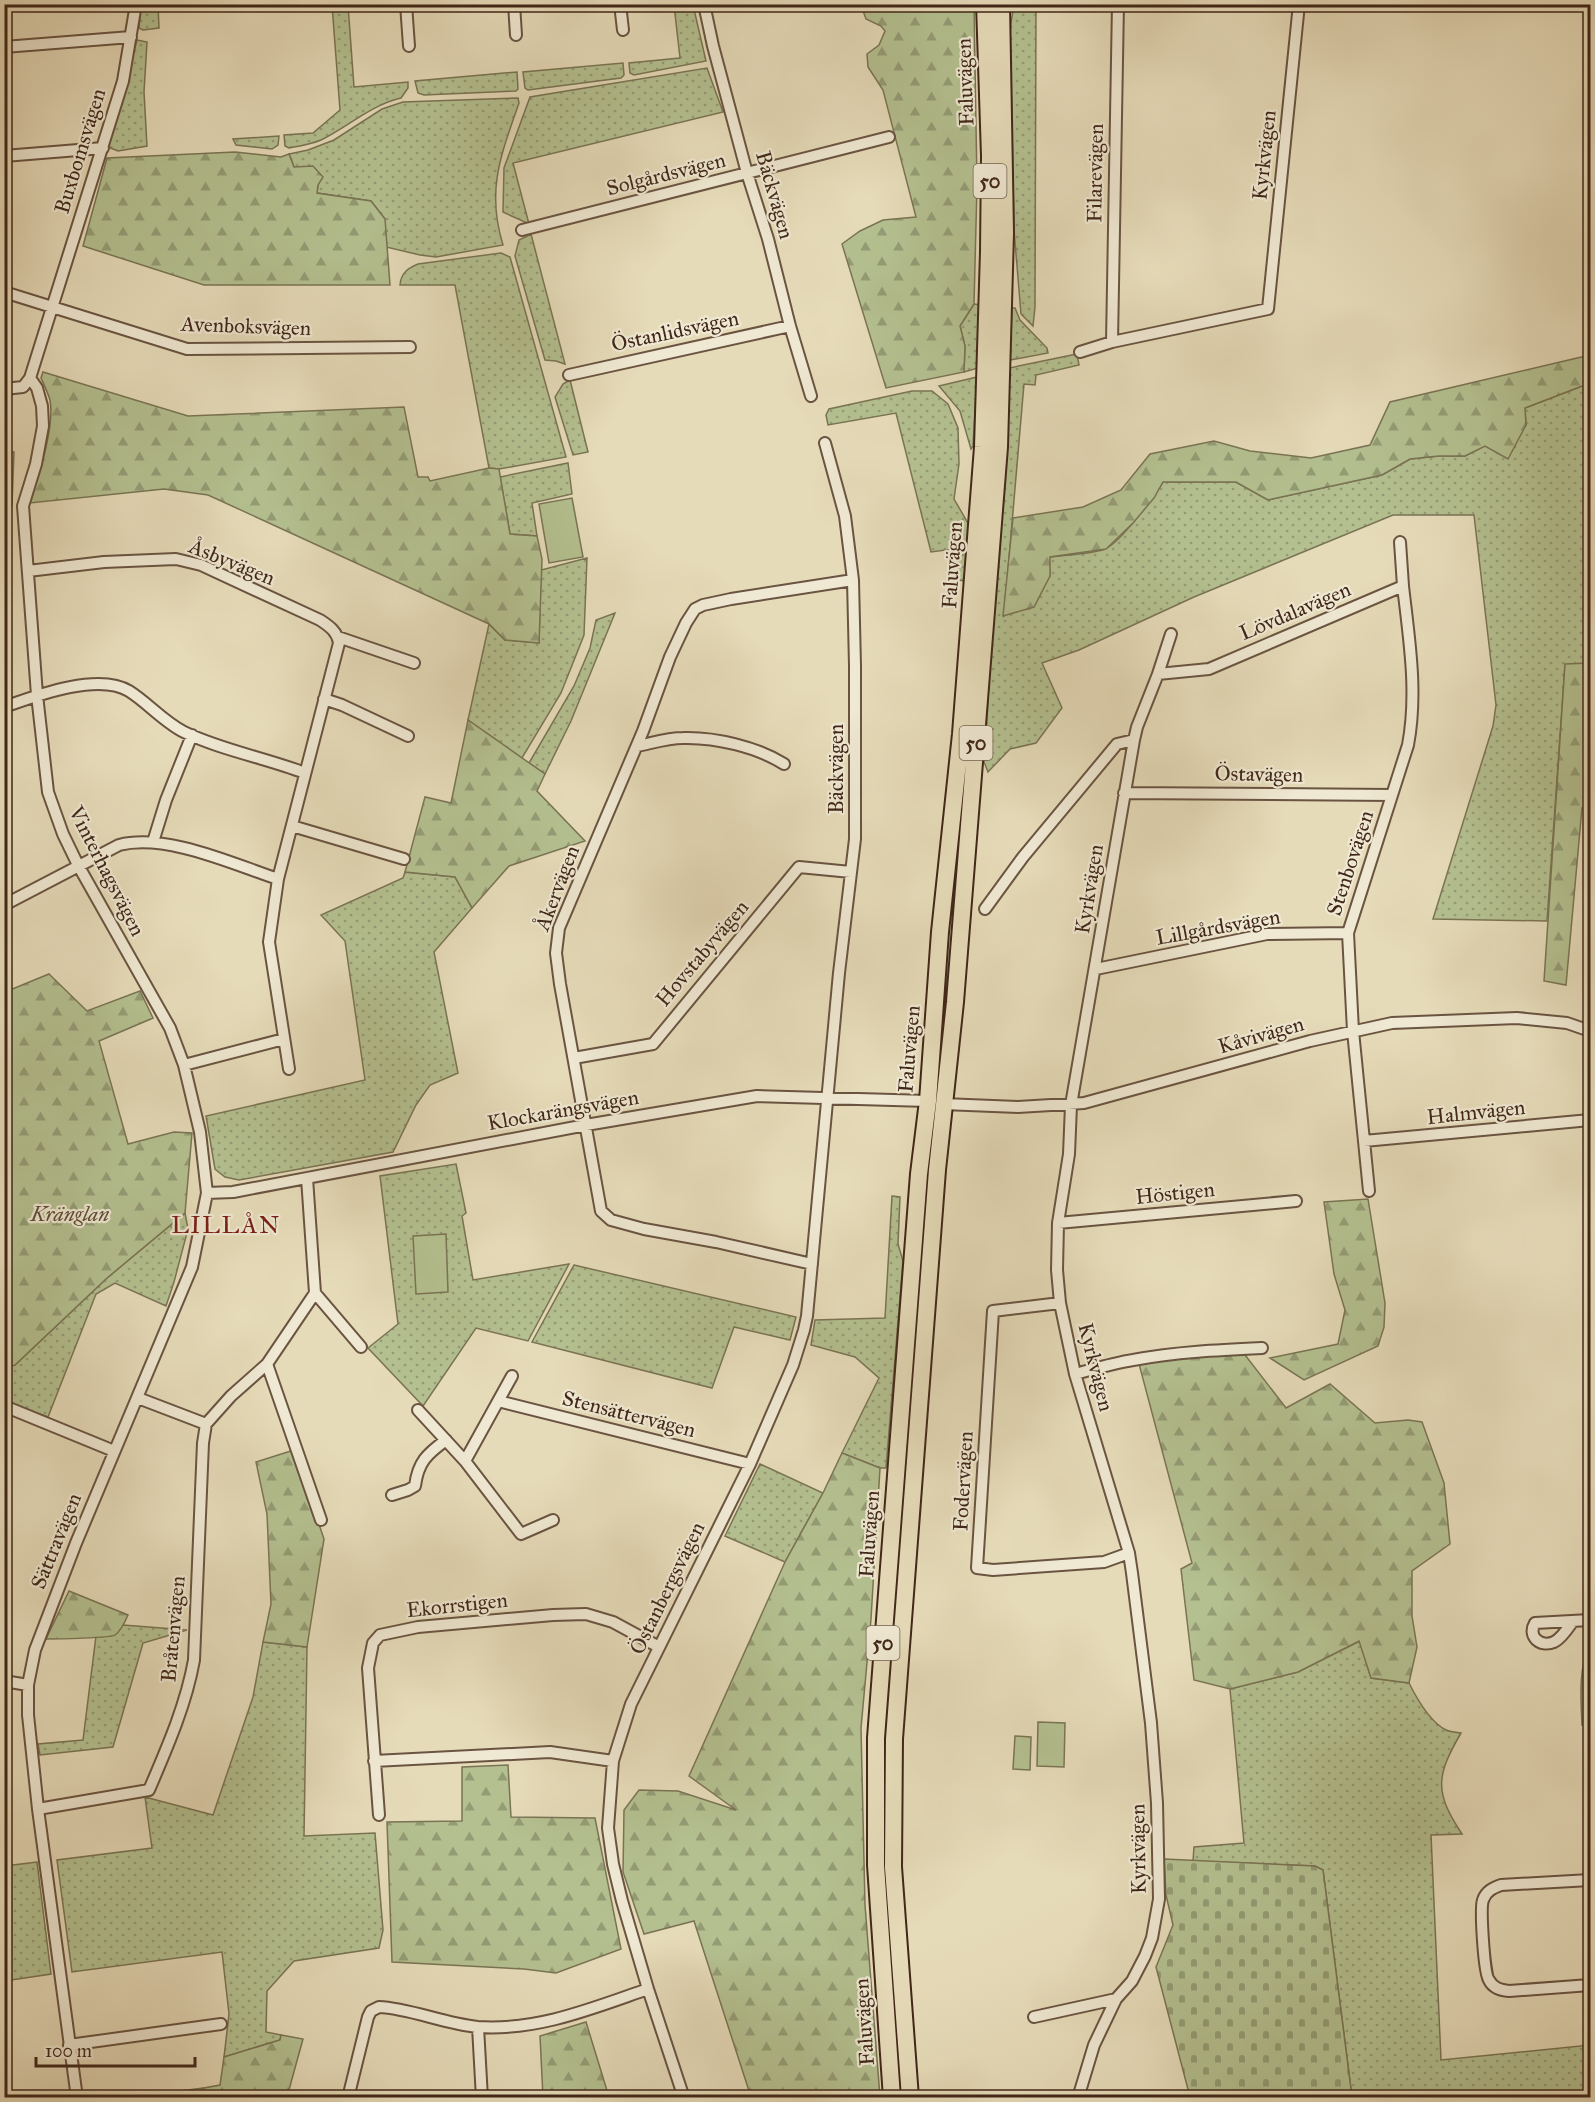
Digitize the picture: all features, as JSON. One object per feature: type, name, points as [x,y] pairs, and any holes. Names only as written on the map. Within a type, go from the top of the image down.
[{"type":"highway","name":"Faluvägen","points":[[910,2097],[894,1867],[894,1749],[937,1170],[936,1102],[940,932],[969,634],[986,388],[990,156],[985,4]]},
{"type":"highway","name":"Faluvägen","points":[[892,2097],[876,1865],[876,1737],[918,1182],[955,1002],[992,543],[1002,381],[1005,233],[1001,4]]},
{"type":"street","name":"Buxbomsvägen","points":[[30,378],[123,81],[136,4]]},
{"type":"street","points":[[406,4],[409,46]]},
{"type":"street","points":[[514,4],[516,35]]},
{"type":"street","points":[[620,4],[622,30]]},
{"type":"street","name":"Bäckvägen","points":[[704,4],[747,173],[768,239],[811,396]]},
{"type":"street","name":"Filarevägen","points":[[1112,342],[1118,4]]},
{"type":"street","name":"Kyrkvägen","points":[[1112,342],[1268,309],[1299,4]]},
{"type":"street","points":[[4,47],[131,37]]},
{"type":"street","name":"Solgårdsvägen","points":[[522,230],[889,137]]},
{"type":"street","points":[[4,156],[103,148]]},
{"type":"street","name":"Avenboksvägen","points":[[4,292],[187,349],[410,347]]},
{"type":"street","name":"Östanlidsvägen","points":[[569,375],[790,326]]},
{"type":"street","points":[[1080,352],[1112,342]]},
{"type":"street","points":[[4,389],[23,387],[30,378]]},
{"type":"street","name":"Vinterhagsvägen","points":[[30,378],[37,388],[42,406],[43,426],[36,464],[23,507],[48,792],[63,834],[78,865],[170,1028],[184,1065],[200,1132],[207,1193]]},
{"type":"street","name":"Bäckvägen","points":[[825,443],[845,516],[853,580],[856,793],[855,839],[839,973],[828,1097]]},
{"type":"street","points":[[1400,542],[1403,586]]},
{"type":"street","name":"Åsbyvägen","points":[[28,571],[104,562],[176,559],[201,566],[320,620],[331,627],[338,637],[414,663]]},
{"type":"street","name":"Åkervägen","points":[[812,1264],[716,1242],[644,1229],[611,1220],[601,1211],[556,953],[557,937],[579,879],[637,746],[670,657],[686,622],[695,609],[703,604],[853,580]]},
{"type":"street","name":"Lövdalavägen","points":[[1158,674],[1209,669],[1403,586]]},
{"type":"street","name":"Stenbovägen","points":[[1369,1191],[1353,1031],[1348,933],[1408,745],[1414,702],[1403,586]]},
{"type":"street","name":"Kyrkvägen","points":[[1078,2097],[1094,2045],[1116,1999],[1132,1981],[1145,1956],[1152,1938],[1160,1899],[1157,1803],[1151,1723],[1129,1552],[1075,1374],[1060,1303],[1057,1270],[1058,1223],[1068,1154],[1071,1105],[1134,740],[1171,634]]},
{"type":"street","points":[[289,1069],[269,942],[278,879],[339,643],[338,637]]},
{"type":"street","points":[[4,707],[38,695],[89,685],[106,685],[126,690],[182,731],[305,773]]},
{"type":"street","points":[[324,699],[408,736]]},
{"type":"street","points":[[153,842],[166,800],[192,735]]},
{"type":"street","points":[[637,746],[683,738],[718,742],[745,746],[784,764]]},
{"type":"street","points":[[986,909],[1023,857],[1117,744],[1134,740]]},
{"type":"street","name":"Östavägen","points":[[1124,793],[1392,795]]},
{"type":"street","points":[[292,826],[404,859]]},
{"type":"street","points":[[4,905],[78,865],[119,845],[132,842],[153,842],[186,849],[278,879]]},
{"type":"street","name":"Hovstabyvägen","points":[[574,1058],[653,1044],[799,867],[851,872]]},
{"type":"street","name":"Lillgårdsvägen","points":[[1096,969],[1267,934],[1348,933]]},
{"type":"street","name":"Kåvivägen","points":[[936,1102],[1018,1107],[1071,1105],[1107,1098],[1310,1041],[1392,1023],[1517,1018],[1567,1023],[1590,1031]]},
{"type":"street","points":[[184,1065],[284,1039]]},
{"type":"street","name":"Klockarängsvägen","points":[[207,1193],[232,1192],[586,1125],[757,1096],[936,1102]]},
{"type":"street","name":"Östanbergsvägen","points":[[684,2097],[648,1989],[613,1864],[608,1828],[613,1761],[631,1704],[750,1464],[793,1365],[804,1330],[828,1097]]},
{"type":"street","name":"Halmvägen","points":[[1364,1141],[1590,1120]]},
{"type":"street","points":[[307,1178],[315,1293],[362,1347]]},
{"type":"street","name":"Sättravägen","points":[[77,2097],[38,1809],[28,1715],[28,1685],[35,1650],[76,1543],[192,1267],[207,1193]]},
{"type":"street","name":"Höstigen","points":[[1058,1223],[1296,1201]]},
{"type":"street","points":[[138,1398],[206,1424],[231,1396],[267,1364],[315,1293]]},
{"type":"street","name":"Fodervägen","points":[[1060,1303],[993,1311],[977,1568],[993,1570],[1104,1562],[1129,1552]]},
{"type":"street","points":[[1075,1374],[1132,1360],[1166,1355],[1262,1348]]},
{"type":"street","points":[[267,1364],[321,1520]]},
{"type":"street","points":[[465,1461],[512,1376]]},
{"type":"street","name":"Stensättervägen","points":[[498,1401],[750,1464]]},
{"type":"street","points":[[4,1406],[114,1451]]},
{"type":"street","points":[[418,1410],[465,1461],[521,1534],[553,1520]]},
{"type":"street","name":"Bråtenvägen","points":[[38,1809],[149,1790],[190,1684],[194,1660],[202,1443],[206,1424]]},
{"type":"street","points":[[392,1495],[415,1486],[417,1471],[423,1460],[446,1440]]},
{"type":"street","name":"Ekorrstigen","points":[[379,1815],[368,1668],[373,1643],[380,1635],[418,1628],[586,1614],[613,1622],[659,1647]]},
{"type":"street","points":[[1573,1621],[1590,1620]]},
{"type":"street","points":[[4,1681],[28,1685]]},
{"type":"street","points":[[374,1761],[550,1752],[613,1761]]},
{"type":"street","points":[[1590,1880],[1501,1885],[1492,1888],[1486,1894],[1482,1905],[1486,1974],[1496,1987],[1509,1991],[1590,1985]]},
{"type":"street","points":[[348,2097],[371,2011],[379,2007],[478,2027],[538,2024],[648,1989]]},
{"type":"street","points":[[1034,2017],[1116,1999]]},
{"type":"street","points":[[69,2045],[221,2024]]},
{"type":"street","points":[[478,2027],[482,2097]]},
{"type":"green space","points":[[141,5],[158,5],[159,28],[143,30],[139,28]]},
{"type":"green space","points":[[332,5],[348,5],[354,87],[408,82],[408,88],[401,98],[370,111],[321,140],[289,148],[285,146],[284,135],[313,133],[340,110]]},
{"type":"green space","points":[[674,5],[693,5],[706,61],[634,75],[630,73],[629,63],[680,58]]},
{"type":"green space","points":[[877,5],[974,5],[977,185],[974,304],[960,326],[965,346],[964,372],[886,388],[842,244],[860,231],[883,220],[916,217],[883,90],[868,67],[867,54],[879,45],[885,31],[881,26],[866,19],[862,8]]},
{"type":"green space","points":[[1014,5],[1036,5],[1035,307],[1033,326],[1021,314],[1014,230],[1010,29]]},
{"type":"green space","points":[[137,40],[147,42],[144,92],[147,146],[118,151],[108,147]]},
{"type":"green space","points":[[623,63],[624,75],[621,78],[528,90],[525,88],[523,72]]},
{"type":"green space","points":[[707,68],[723,112],[513,163],[529,224],[503,212],[504,168],[530,97]]},
{"type":"green space","points":[[517,72],[518,89],[516,91],[424,95],[418,93],[415,81]]},
{"type":"green space","points":[[518,98],[519,103],[502,156],[496,190],[498,225],[503,245],[436,257],[386,247],[385,219],[371,201],[317,193],[318,185],[294,167],[289,154],[308,150],[334,140],[382,109],[403,102]]},
{"type":"green space","points":[[279,136],[278,145],[272,149],[236,145],[233,139]]},
{"type":"green space","points":[[235,152],[281,157],[289,154],[294,167],[313,166],[323,177],[318,185],[317,193],[371,201],[385,219],[390,285],[204,285],[83,246],[107,158]]},
{"type":"green space","points":[[531,234],[565,364],[545,360],[515,256],[519,240]]},
{"type":"green space","points":[[501,253],[510,257],[566,457],[499,469],[489,468],[455,285],[400,285],[406,272],[418,264]]},
{"type":"green space","points":[[974,304],[980,305],[978,368],[964,372],[965,346],[960,326]]},
{"type":"green space","points":[[1012,308],[1015,308],[1020,320],[1047,348],[1048,353],[1010,360]]},
{"type":"green space","points":[[1077,354],[1079,365],[1036,375],[1035,385],[1024,384],[1004,616],[1050,576],[1049,557],[1105,549],[1119,538],[1136,519],[1163,482],[1236,482],[1268,500],[1382,475],[1410,459],[1465,456],[1526,425],[1525,408],[1590,383],[1590,663],[1565,665],[1547,921],[1433,919],[1493,726],[1496,705],[1474,515],[1393,515],[1194,597],[1079,650],[1042,663],[1062,708],[1036,743],[1010,749],[988,772],[984,762],[1009,368]]},
{"type":"green space","points":[[1590,355],[1590,383],[1525,408],[1526,425],[1508,459],[1485,446],[1465,456],[1410,459],[1382,475],[1268,500],[1236,482],[1163,482],[1154,498],[1133,523],[1106,549],[1050,557],[1050,576],[1034,607],[1003,616],[1013,518],[1083,507],[1121,490],[1150,454],[1214,441],[1250,451],[1311,458],[1370,445],[1390,402]]},
{"type":"green space","points":[[43,372],[188,416],[404,407],[418,477],[428,477],[430,481],[489,468],[499,469],[510,534],[537,536],[542,559],[539,643],[505,640],[489,624],[208,495],[164,489],[30,503],[45,452],[50,424],[50,400],[41,378]]},
{"type":"green space","points":[[977,377],[971,449],[960,411],[939,386]]},
{"type":"green space","points":[[570,380],[588,452],[573,455],[555,397],[563,384]]},
{"type":"green space","points":[[912,391],[932,391],[948,404],[958,428],[959,464],[954,499],[969,525],[964,581],[954,579],[953,549],[931,552],[896,413],[828,425],[826,415],[829,409]]},
{"type":"green space","points":[[5,452],[14,452],[12,505],[5,506]]},
{"type":"green space","points":[[568,463],[572,494],[532,503],[537,536],[510,534],[500,477]]},
{"type":"green space","points":[[572,498],[583,557],[549,563],[539,504]]},
{"type":"green space","points":[[587,558],[584,635],[561,693],[522,758],[468,720],[489,624],[505,640],[539,643],[541,570]]},
{"type":"green space","points":[[615,613],[571,721],[545,774],[529,763],[574,686],[590,648],[596,620]]},
{"type":"green space","points":[[1590,663],[1590,809],[1582,808],[1566,985],[1544,981],[1565,664]]},
{"type":"green space","points":[[468,720],[545,774],[537,791],[585,841],[509,866],[472,908],[455,877],[405,872],[425,797],[451,803]]},
{"type":"green space","points":[[405,872],[455,877],[472,908],[434,952],[458,1073],[430,1085],[416,1105],[393,1152],[239,1180],[225,1177],[215,1169],[206,1116],[365,1080],[345,941],[321,915],[403,878]]},
{"type":"green space","name":"Kränglan","points":[[49,974],[87,1011],[140,991],[153,1018],[99,1041],[128,1144],[174,1132],[192,1133],[185,1213],[107,1278],[15,1365],[5,1367],[5,992]]},
{"type":"green space","points":[[456,1164],[466,1213],[462,1216],[473,1280],[569,1264],[528,1341],[476,1328],[423,1406],[368,1348],[398,1324],[380,1176]]},
{"type":"green space","points":[[892,1196],[900,1197],[898,1244],[903,1261],[886,1468],[880,1468],[842,1453],[879,1378],[855,1357],[811,1345],[815,1320],[885,1318]]},
{"type":"green space","points":[[1368,1199],[1385,1303],[1384,1327],[1378,1346],[1304,1380],[1270,1358],[1338,1344],[1345,1310],[1334,1274],[1324,1202]]},
{"type":"green space","points":[[185,1213],[188,1229],[166,1306],[115,1283],[96,1294],[48,1417],[5,1402],[5,1367],[15,1365],[107,1278]]},
{"type":"green space","points":[[446,1234],[448,1292],[416,1294],[413,1236]]},
{"type":"green space","points":[[574,1265],[796,1317],[790,1340],[734,1327],[712,1388],[532,1342]]},
{"type":"green space","points":[[1242,1351],[1286,1408],[1330,1384],[1375,1423],[1408,1420],[1422,1422],[1444,1483],[1450,1544],[1412,1571],[1412,1616],[1417,1647],[1409,1683],[1371,1678],[1359,1641],[1298,1672],[1230,1689],[1194,1680],[1181,1569],[1192,1563],[1139,1364]]},
{"type":"green space","points":[[294,1450],[324,1539],[307,1647],[263,1642],[271,1604],[267,1514],[256,1462]]},
{"type":"green space","points":[[842,1453],[880,1468],[871,1619],[861,1728],[865,1905],[880,2097],[751,2097],[694,1921],[644,1934],[623,1872],[624,1810],[639,1790],[678,1791],[736,1810],[689,1776],[785,1562]]},
{"type":"green space","points":[[760,1464],[823,1493],[785,1562],[725,1536]]},
{"type":"green space","points":[[69,1591],[128,1615],[119,1631],[115,1635],[104,1637],[46,1639]]},
{"type":"green space","points":[[123,1625],[187,1630],[143,1643],[113,1747],[40,1755],[38,1744],[83,1740],[96,1636],[112,1635]]},
{"type":"green space","points":[[1360,1641],[1371,1678],[1409,1683],[1420,1703],[1435,1722],[1446,1730],[1461,1733],[1447,1761],[1442,1784],[1447,1807],[1462,1834],[1431,1835],[1441,2060],[1590,2045],[1590,2097],[1352,2097],[1323,1870],[1315,1866],[1193,1861],[1194,1847],[1244,1843],[1230,1689],[1298,1672]]},
{"type":"green space","points":[[263,1642],[307,1647],[304,1836],[375,1833],[383,1930],[379,1948],[294,1961],[267,1991],[266,2032],[281,2035],[280,2040],[224,2057],[229,2014],[222,1952],[72,1972],[57,1860],[152,1848],[145,1797],[213,1815],[253,1697]]},
{"type":"green space","points":[[1590,1645],[1590,1725],[1582,1725],[1582,1674]]},
{"type":"green space","points":[[1038,1722],[1065,1723],[1064,1767],[1037,1766]]},
{"type":"green space","points":[[1015,1736],[1031,1737],[1030,1770],[1013,1769]]},
{"type":"green space","points":[[508,1765],[511,1817],[595,1818],[621,1949],[556,1973],[524,1969],[392,1962],[387,1822],[462,1821],[462,1767]]},
{"type":"green space","points":[[1164,1859],[1315,1866],[1323,1870],[1352,2097],[1190,2097],[1156,1967],[1173,1925],[1166,1895]]},
{"type":"green space","points":[[37,1862],[51,1974],[5,1981],[5,1866]]},
{"type":"green space","points":[[586,2022],[609,2097],[543,2097],[540,2036]]},
{"type":"green space","points":[[281,2035],[303,2039],[287,2097],[201,2097],[204,2088],[220,2085],[224,2057],[280,2040]]},
{"type":"green space","points":[[204,2088],[201,2097],[134,2097]]},
{"type":"district","name":"LILLÅN","points":[[226,1225]]}]
